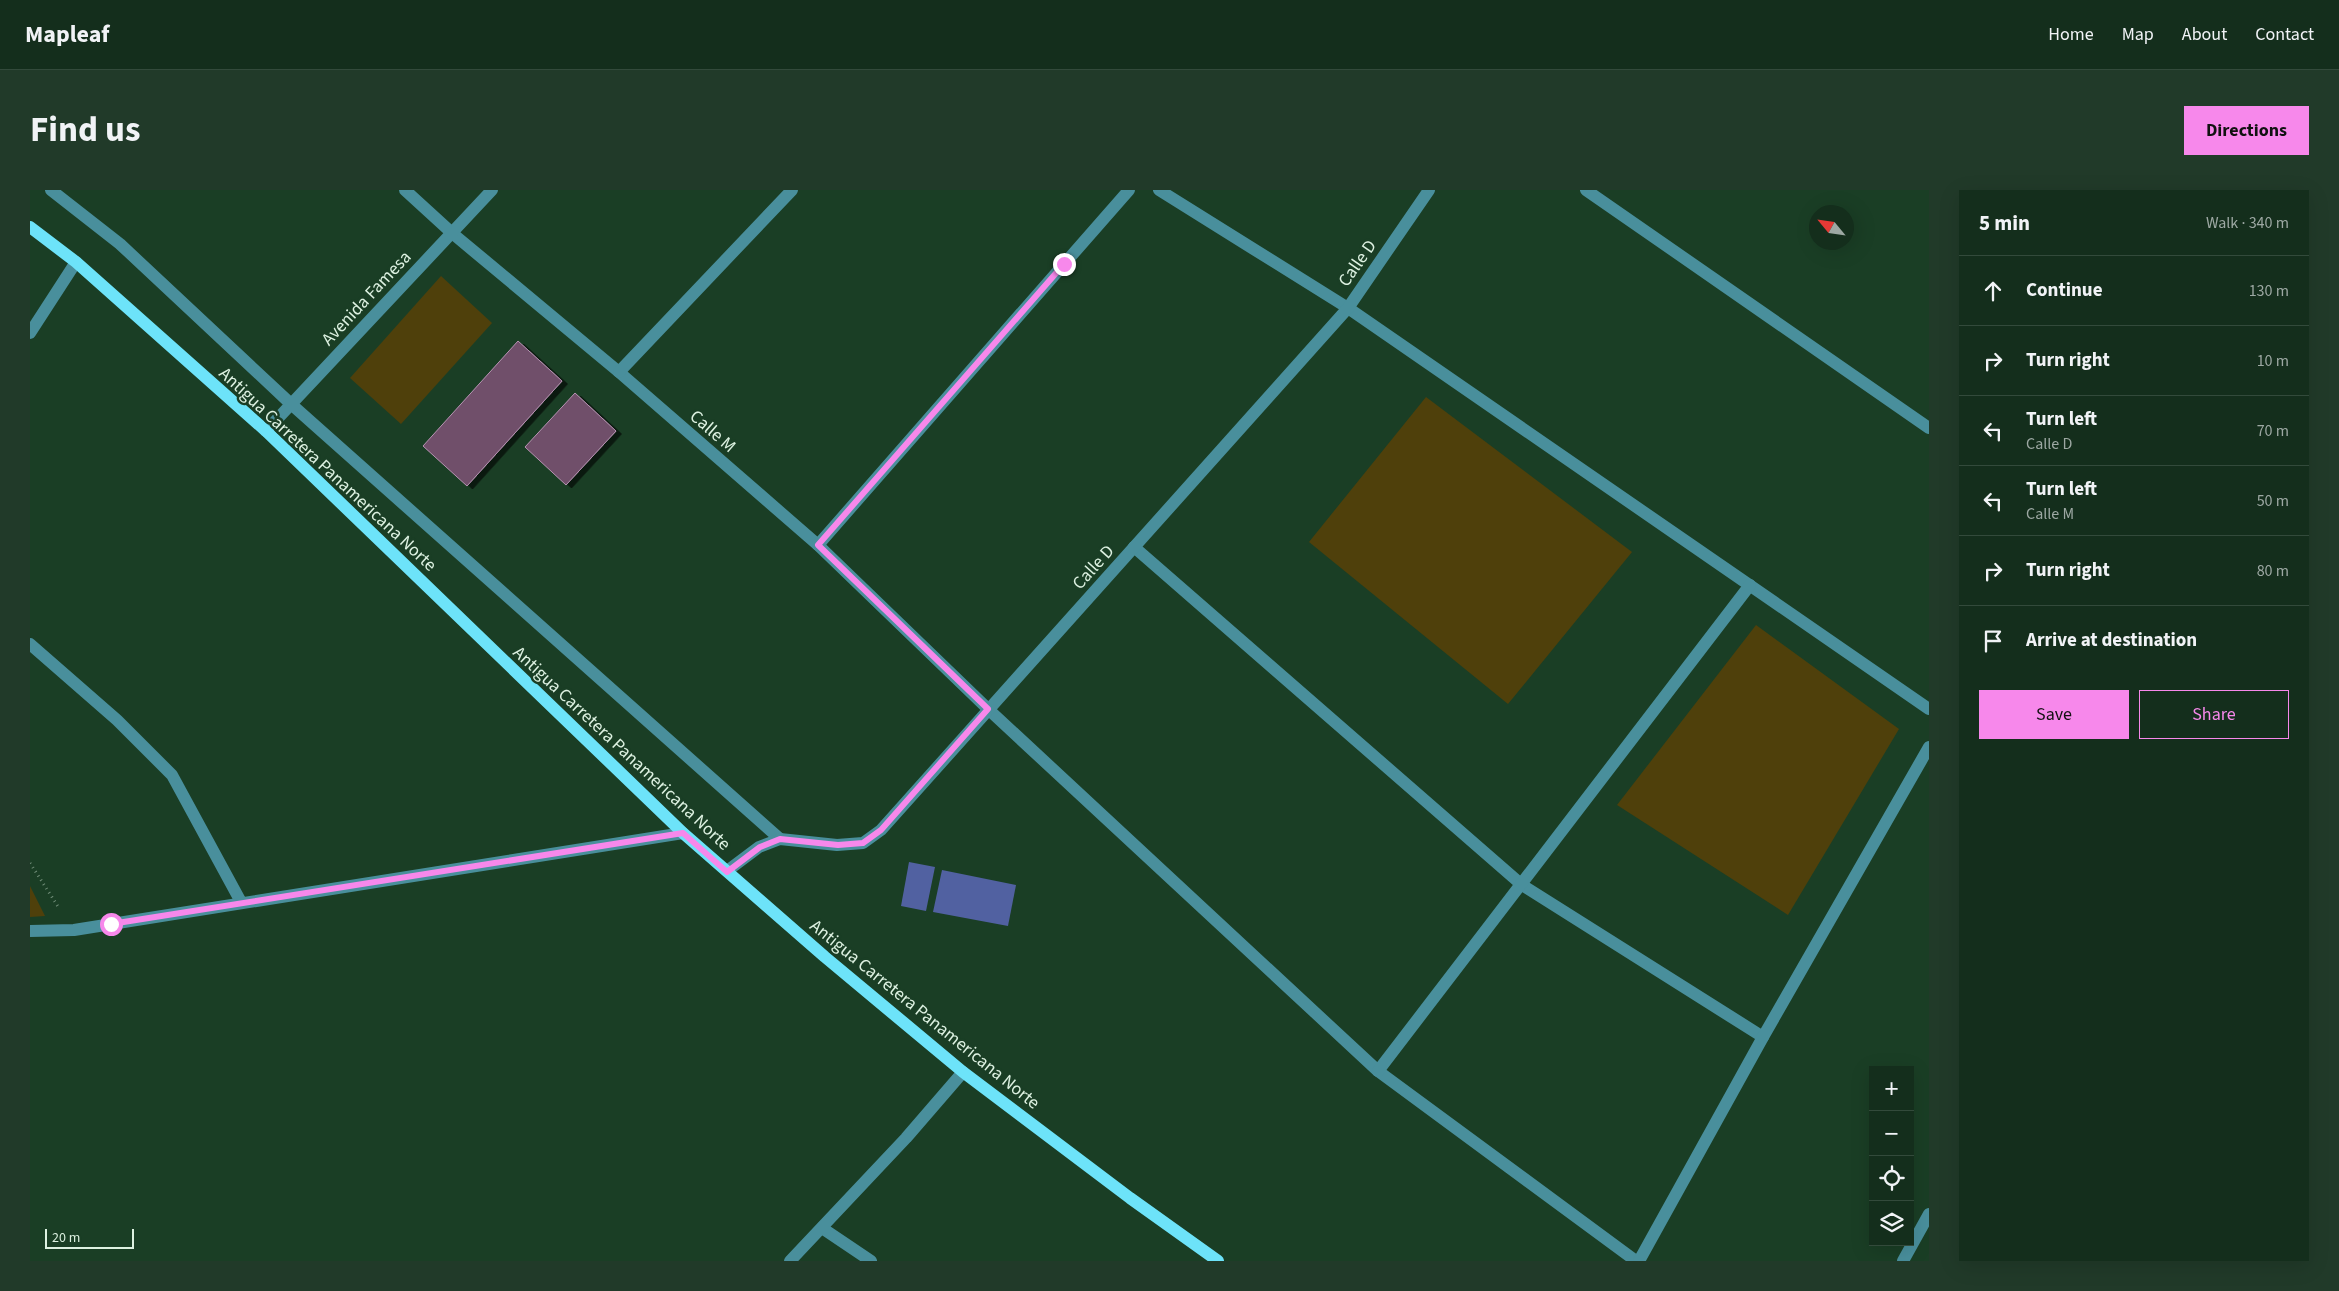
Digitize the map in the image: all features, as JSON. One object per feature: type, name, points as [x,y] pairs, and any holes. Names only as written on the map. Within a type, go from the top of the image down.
[{"type":"main road","name":"Antigua Carretera Panamericana Norte","points":[[30,227],[76,262],[266,431],[683,833],[727,872],[963,1072],[1130,1198],[1218,1261]]},
{"type":"street","points":[[51,190],[120,244],[291,404],[780,839]]},
{"type":"street","name":"Calle M","points":[[405,190],[452,233],[619,372],[818,545],[988,709],[1378,1071],[1637,1261]]},
{"type":"street","name":"Avenida Famesa","points":[[266,431],[492,190]]},
{"type":"street","points":[[619,372],[792,190]]},
{"type":"street","points":[[818,545],[1129,190]]},
{"type":"street","points":[[1159,190],[1348,308],[1929,708]]},
{"type":"street","name":"Calle D","points":[[727,872],[760,847],[780,839],[838,845],[863,843],[881,830],[1348,308],[1429,190]]},
{"type":"street","points":[[1586,190],[1929,428]]},
{"type":"street","points":[[30,333],[76,262]]},
{"type":"street","points":[[1134,547],[1522,885],[1763,1037]]},
{"type":"street","points":[[1378,1071],[1750,585]]},
{"type":"street","points":[[30,644],[117,720],[172,775],[241,902]]},
{"type":"street","points":[[1637,1261],[1929,747]]},
{"type":"street","points":[[30,931],[74,930],[683,833]]},
{"type":"street","points":[[790,1261],[906,1138],[963,1072]]},
{"type":"street","points":[[1903,1261],[1929,1214]]},
{"type":"street","points":[[822,1228],[870,1261]]},
{"type":"path","points":[[30,863],[74,930]]},
{"type":"shaded area","points":[[441,276],[492,323],[401,424],[350,378]]},
{"type":"shaded area","points":[[1426,397],[1632,552],[1508,704],[1309,542]]},
{"type":"shaded area","points":[[1756,625],[1899,729],[1788,915],[1617,805]]},
{"type":"shaded area","points":[[30,886],[45,916],[30,917]]},
{"type":"water","points":[[909,862],[935,867],[926,911],[901,906]]},
{"type":"water","points":[[942,870],[1016,885],[1008,926],[933,912]]},
{"type":"building","points":[[518,341],[562,381],[467,486],[423,446]]},
{"type":"building","points":[[575,393],[616,431],[566,485],[525,447]]},
{"type":"route","points":[[111,924],[683,833],[727,872],[760,847],[780,839],[838,845],[863,843],[881,830],[988,709],[818,545],[1064,264]]}]
